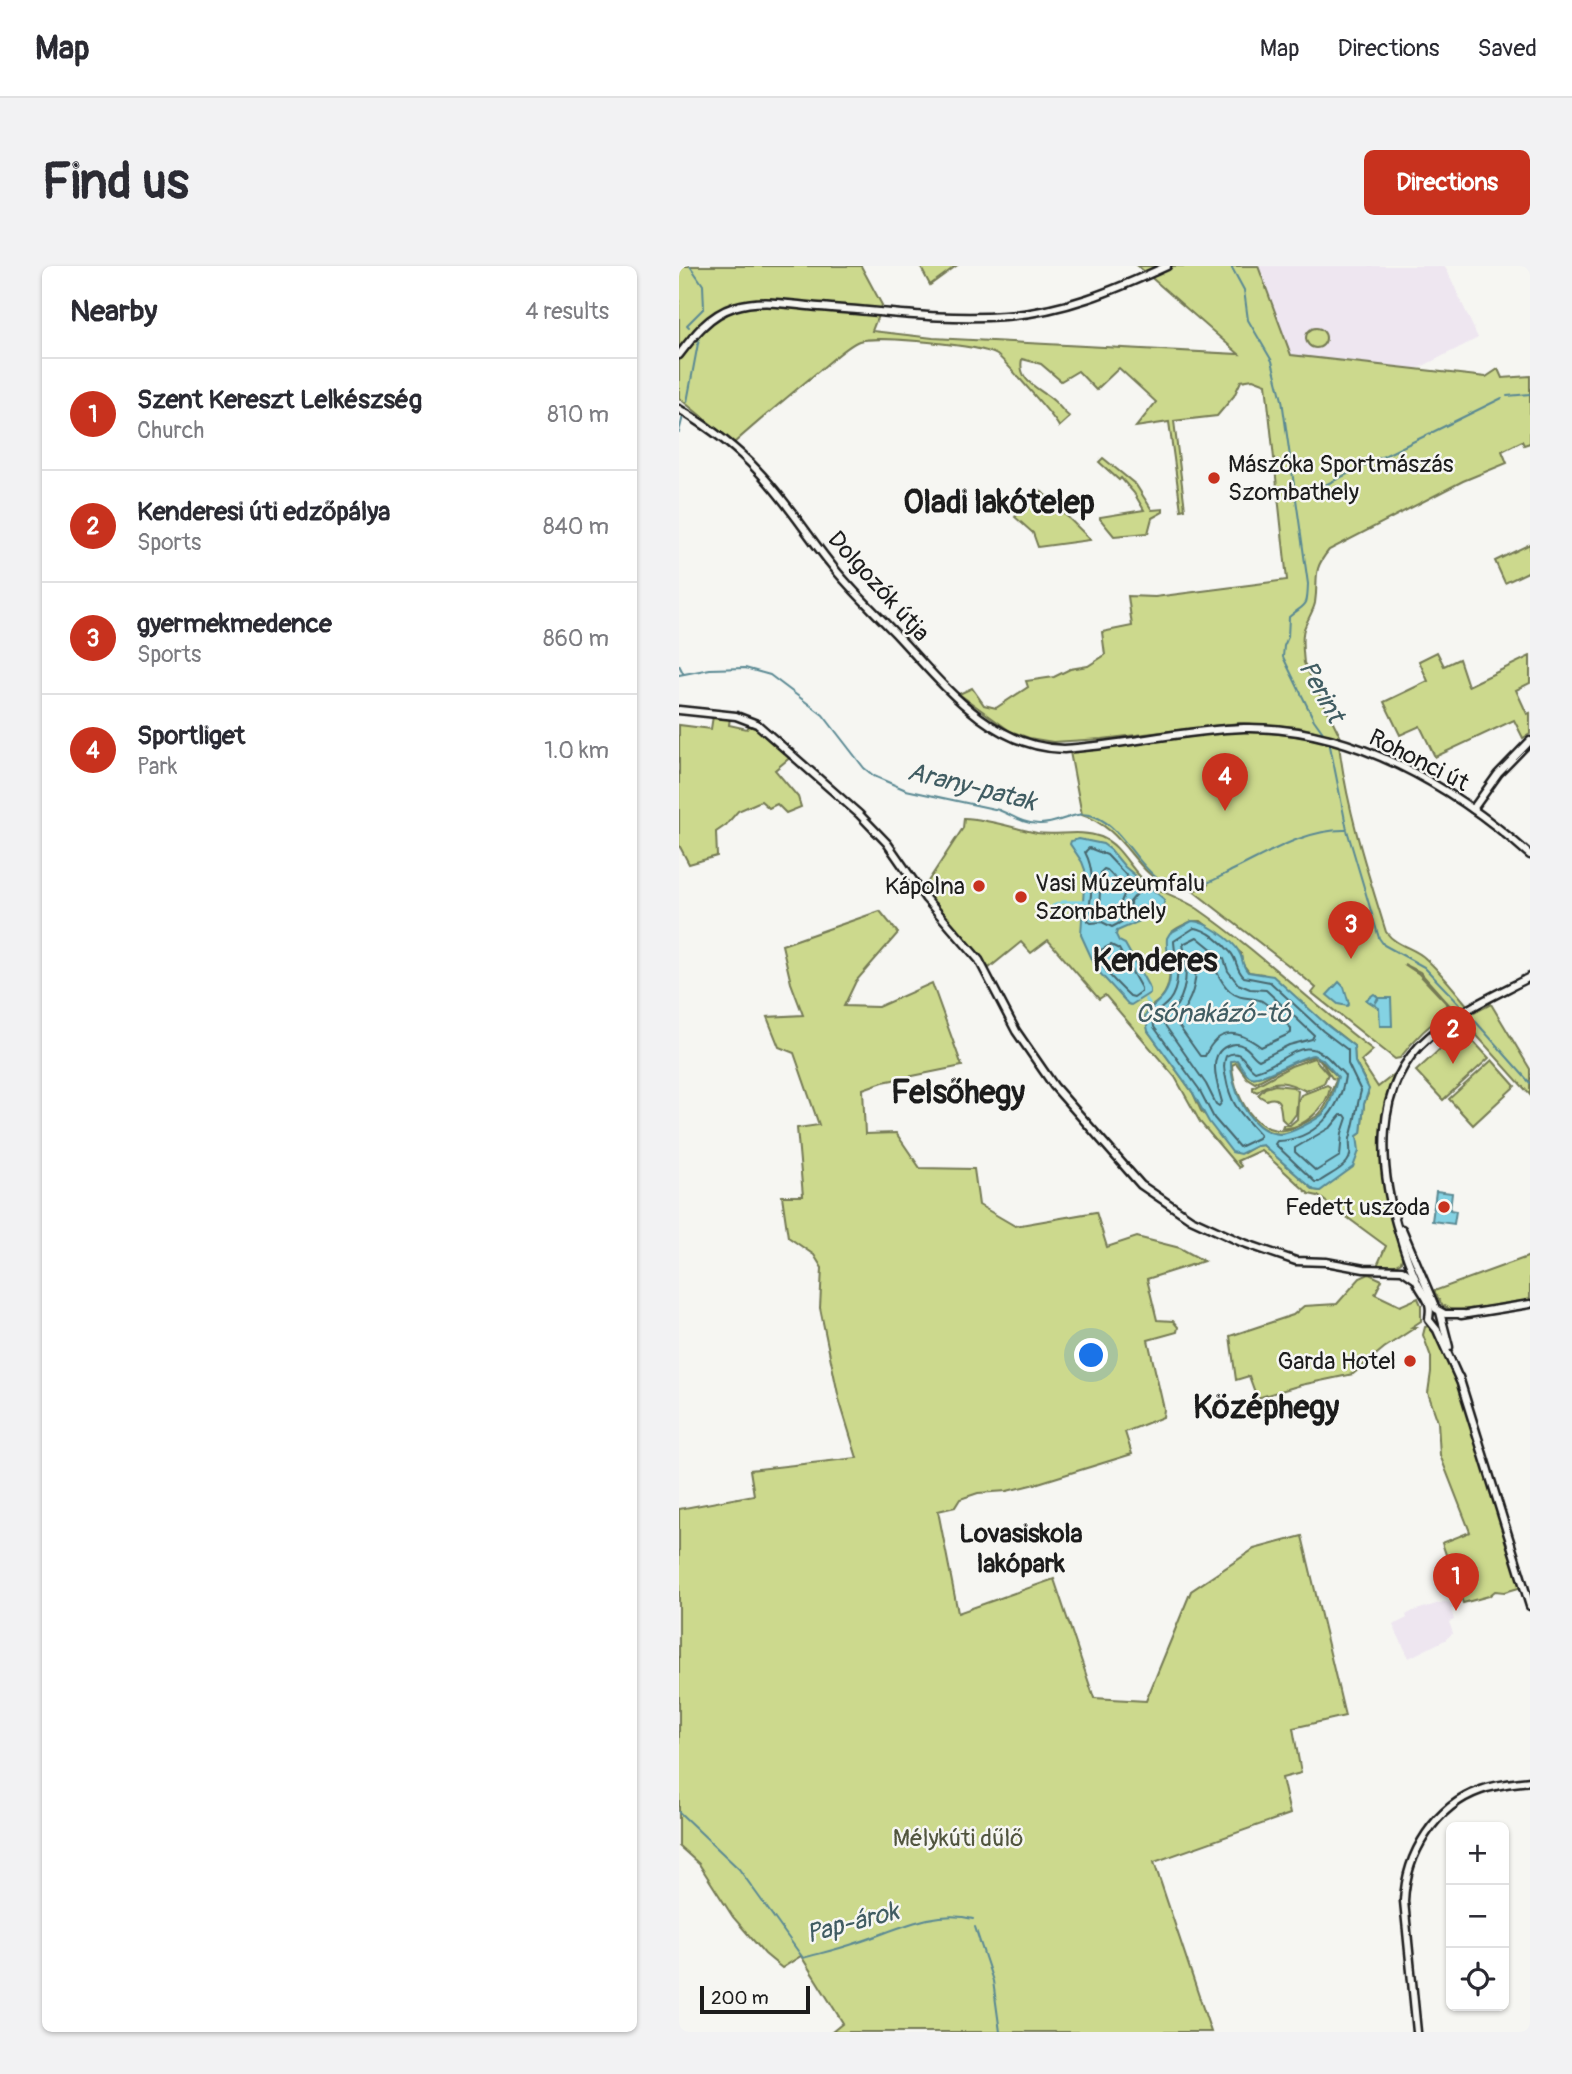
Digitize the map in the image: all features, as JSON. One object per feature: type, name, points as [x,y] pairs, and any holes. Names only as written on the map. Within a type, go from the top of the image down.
[{"type":"street","points":[[679,355],[711,319],[724,311],[743,305],[764,303],[947,317],[1006,316],[1045,311],[1087,300],[1167,266]]},
{"type":"street","name":"Dolgozók útja","points":[[681,409],[760,472],[831,566],[955,696],[1011,737],[1037,746],[1068,749]]},
{"type":"street","points":[[679,710],[736,716],[757,724],[867,822],[887,843],[926,899],[979,960],[1013,1025],[1053,1086],[1141,1185],[1191,1219],[1241,1242],[1301,1262],[1326,1262],[1373,1270],[1405,1271],[1415,1279]]},
{"type":"street","name":"Rohonci út","points":[[1068,749],[1243,728],[1315,735],[1407,770],[1473,809],[1530,855]]},
{"type":"street","points":[[1473,809],[1498,774],[1530,741]]},
{"type":"street","points":[[1530,977],[1457,1017],[1422,1044],[1406,1063],[1395,1083],[1384,1126],[1389,1187],[1405,1251],[1439,1311],[1530,1606]]},
{"type":"street","points":[[1389,1187],[1415,1279],[1430,1305],[1429,1320],[1434,1324],[1460,1381]]},
{"type":"street","points":[[1399,1266],[1405,1251]]},
{"type":"street","points":[[1390,1269],[1412,1263]]},
{"type":"street","points":[[1434,1324],[1463,1314],[1530,1304]]},
{"type":"street","points":[[1430,1314],[1439,1311],[1463,1314]]},
{"type":"street","points":[[1417,2032],[1405,1920],[1406,1880],[1415,1854],[1423,1837],[1443,1814],[1468,1796],[1491,1786],[1530,1781]]},
{"type":"shaded area","points":[[1258,266],[1445,266],[1478,338],[1415,370],[1291,355]]},
{"type":"shaded area","points":[[1443,1602],[1453,1605],[1454,1609],[1451,1609],[1454,1620],[1449,1622],[1453,1633],[1445,1640],[1409,1658],[1393,1625],[1407,1618],[1406,1615],[1413,1611]]},
{"type":"green space","points":[[679,266],[861,266],[882,305],[872,331],[933,338],[1239,354],[1138,266],[1258,266],[1291,355],[1486,377],[1498,369],[1502,378],[1530,376],[1530,443],[1524,445],[1522,441],[1502,451],[1507,463],[1463,481],[1329,550],[1323,558],[1318,570],[1315,603],[1303,633],[1303,654],[1304,663],[1341,738],[1299,727],[1239,723],[1102,739],[1053,742],[1029,738],[1010,731],[959,694],[972,688],[984,705],[996,708],[1028,687],[1026,681],[1054,677],[1070,669],[1088,666],[1105,655],[1102,632],[1132,626],[1128,596],[1155,597],[1287,580],[1266,384],[1253,379],[1241,381],[1234,396],[1217,416],[1174,421],[1185,509],[1181,510],[1169,422],[1136,427],[1156,402],[1119,368],[1096,390],[1078,371],[1061,381],[1041,364],[1022,359],[1021,367],[1026,379],[1070,417],[1059,427],[997,355],[929,342],[869,339],[859,341],[839,354],[734,443],[679,398]]},
{"type":"green space","points":[[920,266],[956,266],[930,285]]},
{"type":"green space","points":[[1312,328],[1320,328],[1326,338],[1320,348],[1312,348],[1306,342],[1306,334]]},
{"type":"green space","points":[[1103,458],[1136,485],[1152,510],[1163,509],[1163,512],[1152,518],[1148,533],[1114,536],[1100,519],[1144,510],[1121,478],[1119,480],[1099,462]]},
{"type":"green space","points":[[1040,490],[1090,540],[1038,547],[1033,533],[1015,517]]},
{"type":"green space","points":[[1530,544],[1530,571],[1505,583],[1495,561]]},
{"type":"green space","points":[[1437,652],[1444,666],[1459,659],[1468,686],[1530,656],[1530,683],[1516,690],[1527,714],[1530,713],[1530,734],[1523,738],[1514,720],[1435,757],[1420,726],[1400,735],[1384,702],[1428,681],[1419,661]]},
{"type":"green space","points":[[713,716],[730,718],[729,725],[747,729],[751,723],[792,756],[775,770],[798,797],[801,807],[786,813],[777,804],[769,808],[761,801],[738,811],[716,832],[717,856],[689,864],[679,845],[679,725],[711,729]]},
{"type":"green space","points":[[1244,730],[1313,738],[1339,745],[1352,816],[1386,932],[1395,941],[1426,959],[1474,1013],[1491,1004],[1530,1069],[1530,1095],[1420,972],[1404,964],[1419,974],[1448,1005],[1446,1007],[1449,1011],[1422,1032],[1400,1058],[1395,1059],[1312,993],[1316,988],[1301,975],[1193,891],[1209,884],[1185,888],[1167,885],[1153,877],[1116,836],[1101,824],[1082,815],[1070,752]]},
{"type":"green space","points":[[964,818],[1045,834],[1085,833],[1109,841],[1143,880],[1192,905],[1221,926],[1373,1050],[1361,1061],[1378,1087],[1396,1073],[1383,1145],[1403,1255],[1401,1262],[1392,1267],[1376,1268],[1386,1246],[1318,1196],[1309,1194],[1261,1150],[1237,1161],[1241,1166],[1239,1168],[1200,1122],[1175,1077],[1105,995],[1099,999],[1048,940],[1031,953],[1021,942],[989,968],[923,889],[963,828]],"holes":[[[1192,921],[1201,921],[1241,953],[1242,963],[1249,972],[1263,974],[1354,1046],[1355,1062],[1367,1084],[1368,1094],[1364,1104],[1361,1133],[1357,1136],[1351,1163],[1320,1191],[1314,1190],[1263,1145],[1244,1153],[1201,1111],[1193,1093],[1148,1031],[1149,1008],[1167,989],[1169,937],[1179,927]]]},
{"type":"green space","name":"Mélykúti dűlő","points":[[880,911],[898,933],[856,981],[844,1006],[878,1007],[932,983],[962,1066],[883,1082],[863,1089],[865,1134],[896,1133],[920,1168],[974,1169],[979,1205],[1015,1226],[1096,1212],[1107,1247],[1137,1237],[1180,1248],[1204,1261],[1147,1279],[1157,1320],[1173,1321],[1178,1327],[1177,1332],[1148,1340],[1164,1409],[1163,1417],[1125,1432],[1132,1454],[1035,1484],[1007,1491],[978,1493],[960,1499],[955,1507],[938,1511],[958,1613],[1054,1579],[1094,1698],[1146,1701],[1191,1591],[1254,1549],[1302,1536],[1345,1716],[1293,1728],[1301,1773],[1282,1778],[1290,1814],[1154,1862],[1211,2032],[832,2032],[843,2023],[801,1956],[782,1968],[765,1954],[733,1917],[699,1864],[679,1846],[679,1509],[754,1495],[750,1470],[857,1458],[839,1399],[820,1308],[822,1268],[814,1255],[788,1237],[782,1196],[803,1196],[797,1128],[819,1125],[794,1053],[779,1047],[767,1017],[803,1015],[791,983],[782,945]]},
{"type":"green space","points":[[1462,1029],[1489,1058],[1443,1100],[1416,1071]]},
{"type":"green space","points":[[1315,1055],[1338,1077],[1327,1108],[1317,1118],[1295,1131],[1281,1134],[1264,1129],[1248,1114],[1237,1094],[1232,1072],[1231,1061],[1237,1060],[1247,1074],[1256,1077],[1307,1056]],"holes":[[[1315,1056],[1332,1078],[1337,1079],[1326,1105],[1314,1118],[1288,1130],[1274,1130],[1263,1125],[1244,1106],[1238,1093],[1232,1065],[1236,1063],[1247,1078],[1255,1083],[1294,1062]]]},
{"type":"green space","points":[[1314,1058],[1328,1074],[1324,1083],[1306,1091],[1281,1082],[1270,1084],[1257,1092],[1253,1090],[1253,1087],[1291,1066]]},
{"type":"green space","points":[[1492,1060],[1515,1086],[1473,1125],[1449,1099]]},
{"type":"green space","points":[[1275,1085],[1293,1087],[1298,1091],[1296,1114],[1290,1122],[1286,1123],[1282,1119],[1278,1100],[1266,1100],[1258,1095],[1265,1088]]},
{"type":"green space","points":[[1327,1085],[1330,1087],[1328,1095],[1319,1110],[1297,1126],[1282,1128],[1297,1119],[1301,1095]]},
{"type":"green space","points":[[1530,1256],[1530,1301],[1453,1311],[1442,1305],[1434,1291]]},
{"type":"green space","points":[[1369,1274],[1382,1280],[1375,1294],[1400,1306],[1418,1298],[1421,1321],[1412,1327],[1416,1327],[1384,1348],[1353,1374],[1257,1398],[1249,1376],[1236,1380],[1230,1336],[1293,1315],[1304,1306],[1337,1304],[1360,1278]]},
{"type":"green space","points":[[1431,1325],[1459,1384],[1522,1587],[1505,1592],[1495,1591],[1489,1596],[1463,1603],[1442,1543],[1470,1532],[1440,1455],[1438,1422],[1428,1393],[1431,1357],[1423,1335],[1425,1327]]},
{"type":"water","points":[[1079,839],[1103,844],[1125,867],[1164,899],[1164,904],[1156,914],[1117,931],[1119,941],[1125,944],[1150,989],[1150,993],[1131,1005],[1097,970],[1081,935],[1085,870],[1070,844],[1071,841]]},
{"type":"water","name":"Csónakázó-tó","points":[[1192,921],[1218,932],[1236,947],[1248,972],[1273,976],[1354,1046],[1355,1062],[1369,1089],[1364,1104],[1361,1133],[1357,1136],[1359,1151],[1353,1167],[1320,1191],[1314,1190],[1263,1145],[1240,1154],[1232,1152],[1148,1031],[1145,1016],[1164,995],[1170,981],[1167,938],[1170,933]],"holes":[[[1313,1055],[1322,1059],[1338,1077],[1331,1100],[1322,1115],[1296,1130],[1279,1134],[1268,1131],[1250,1117],[1238,1095],[1231,1061],[1237,1060],[1246,1074],[1256,1077]]]},
{"type":"water","points":[[1339,982],[1344,987],[1349,1004],[1347,1006],[1338,1004],[1327,995]]},
{"type":"water","points":[[1374,994],[1378,997],[1375,1004],[1379,998],[1391,998],[1392,1026],[1380,1026],[1379,1008],[1366,1000]]},
{"type":"water","name":"Fedett uszoda","points":[[1436,1191],[1452,1193],[1450,1210],[1456,1211],[1454,1224],[1432,1221]]},
{"type":"waterway","points":[[689,327],[687,325],[704,308],[703,285],[690,266]]},
{"type":"waterway","name":"Perint","points":[[1231,266],[1244,290],[1248,320],[1272,361],[1282,400],[1308,584],[1305,604],[1289,617],[1283,657],[1314,720],[1324,734]]},
{"type":"waterway","points":[[687,402],[699,338]]},
{"type":"waterway","points":[[1507,396],[1530,394]]},
{"type":"waterway","points":[[1321,487],[1502,398]]},
{"type":"waterway","points":[[679,432],[683,416]]},
{"type":"waterway","points":[[1304,495],[1317,489]]},
{"type":"waterway","points":[[679,665],[683,673]]},
{"type":"waterway","name":"Arany-patak","points":[[679,675],[710,669],[745,668],[770,675],[823,715],[864,768],[874,776],[906,790],[999,810],[1034,824],[1047,824],[1081,814],[1096,817],[1119,835],[1150,872],[1175,887],[1202,885],[1301,838],[1346,830]]},
{"type":"waterway","name":"Perint","points":[[1329,741],[1347,830],[1379,938],[1384,945],[1424,967],[1464,1009]]},
{"type":"waterway","points":[[1053,906],[1063,902],[1084,902]]},
{"type":"waterway","points":[[1146,999],[1149,1003]]},
{"type":"waterway","name":"Perint","points":[[1468,1013],[1530,1083]]},
{"type":"waterway","name":"Pap-árok","points":[[679,1812],[739,1869],[803,1958],[928,1919],[958,1916],[973,1919]]},
{"type":"waterway","name":"Pap-árok","points":[[975,1927],[993,1981],[1000,2032]]},
{"type":"place","name":"Mászóka Sportmászás Szombathely","points":[[1214,478]]},
{"type":"place","name":"Sportliget","points":[[1225,811]]},
{"type":"place","name":"Kápolna","points":[[979,886]]},
{"type":"place","name":"Vasi Múzeumfalu Szombathely","points":[[1021,897]]},
{"type":"place","name":"gyermekmedence","points":[[1351,959]]},
{"type":"place","name":"Kenderesi úti edzőpálya","points":[[1453,1064]]},
{"type":"place","name":"Fedett uszoda","points":[[1444,1207]]},
{"type":"place","name":"Garda Hotel","points":[[1410,1361]]},
{"type":"place","name":"Szent Kereszt Lelkészség","points":[[1456,1611]]},
{"type":"district","name":"Oladi lakótelep","points":[[999,502]]},
{"type":"district","name":"Kenderes","points":[[1155,960]]},
{"type":"district","name":"Felsőhegy","points":[[958,1092]]},
{"type":"district","name":"Középhegy","points":[[1266,1407]]},
{"type":"district","name":"Lovasiskola lakópark","points":[[1021,1548]]}]
